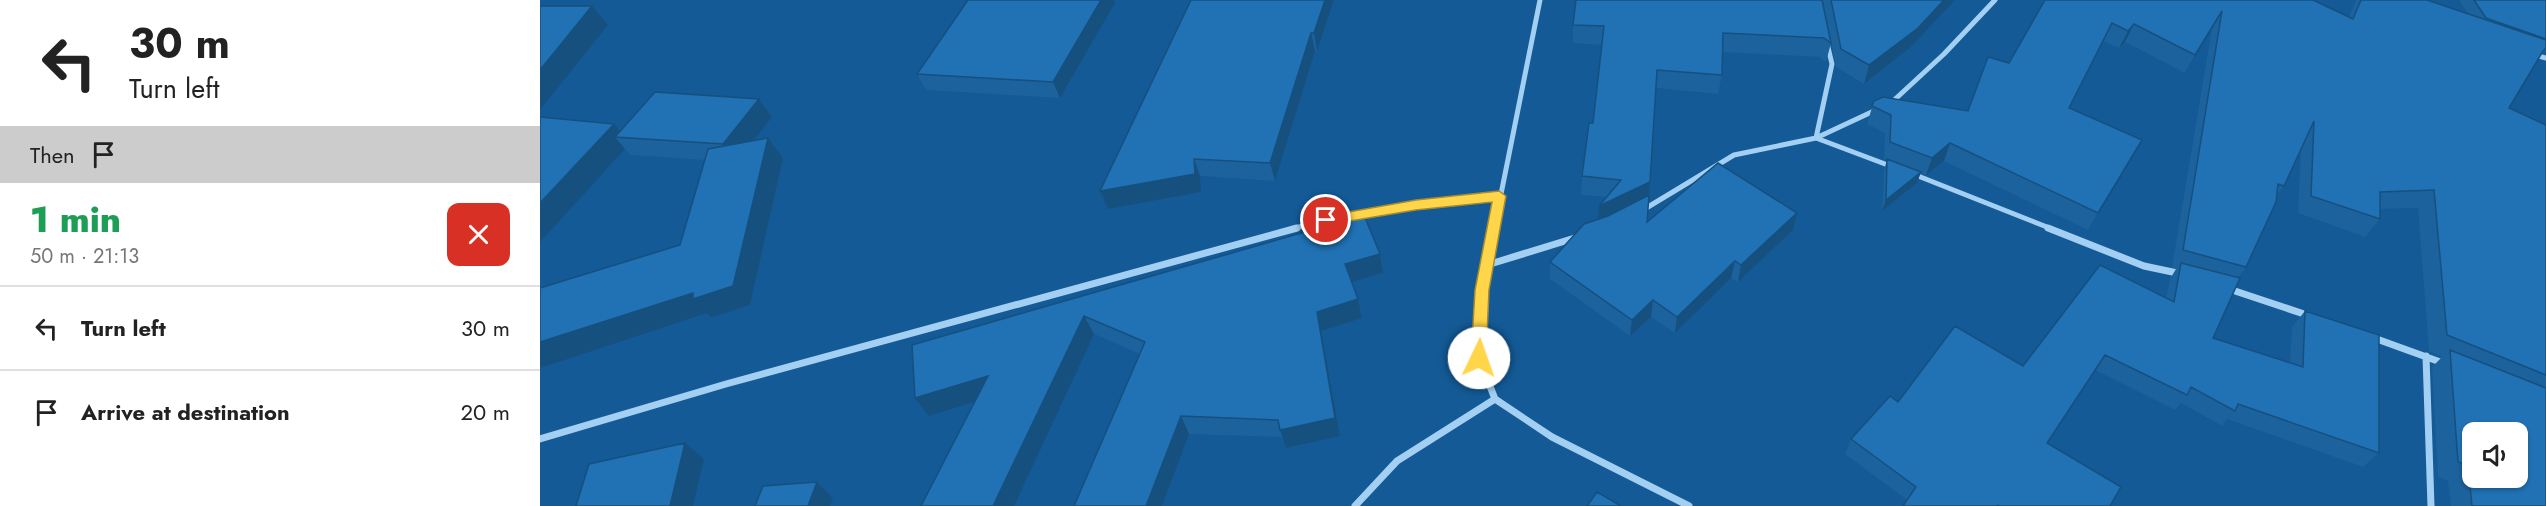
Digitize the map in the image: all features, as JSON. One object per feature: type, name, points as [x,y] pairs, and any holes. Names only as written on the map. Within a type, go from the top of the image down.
[{"type":"street","points":[[1540,0],[1482,290],[1479,358],[1495,399],[1552,437],[1689,506]]},
{"type":"street","points":[[1639,212],[1734,154],[1815,138],[1892,103],[1944,54],[1995,0]]},
{"type":"street","points":[[1815,138],[1832,64],[1825,32]]},
{"type":"street","points":[[2528,52],[2546,58]]},
{"type":"street","points":[[1815,138],[2144,266],[2190,277]]},
{"type":"street","points":[[540,439],[726,384],[1326,220],[1416,205],[1499,196]]},
{"type":"street","points":[[1487,265],[1589,233]]},
{"type":"street","points":[[2224,288],[2314,317]]},
{"type":"street","points":[[2370,337],[2448,365]]},
{"type":"street","points":[[2426,356],[2431,506]]},
{"type":"street","points":[[1355,506],[1397,461],[1495,399]]},
{"type":"building","points":[[968,0],[1101,0],[1053,82],[917,74]]},
{"type":"building","points":[[1191,0],[1325,0],[1314,33],[1311,33],[1270,163],[1194,159],[1195,174],[1100,191]]},
{"type":"building","points":[[1576,0],[1822,0],[1831,43],[1824,38],[1723,33],[1722,75],[1657,70],[1650,182],[1599,206],[1621,180],[1582,176],[1589,123],[1593,123],[1604,26],[1573,25]]},
{"type":"building","points":[[1831,0],[1944,0],[1918,28],[1869,65],[1841,49]]},
{"type":"building","points":[[2045,0],[2313,0],[2353,19],[2361,0],[2427,0],[2546,40],[2546,48],[2509,108],[2546,125],[2546,375],[2447,335],[2434,190],[2380,192],[2380,219],[2311,196],[2314,121],[2284,186],[2278,184],[2276,202],[2246,267],[2183,250],[2222,11],[2195,55],[2134,24],[2128,31],[2112,23],[2069,108],[2142,140],[2098,213],[1950,143],[1932,158],[1890,142],[1891,115],[1872,106],[1874,101],[1883,97],[1968,111],[1988,57],[2009,63]]},
{"type":"building","points":[[2474,0],[2546,0],[2546,39],[2486,18]]},
{"type":"building","points":[[540,6],[592,6],[540,70]]},
{"type":"building","points":[[655,92],[759,99],[723,144],[615,137]]},
{"type":"building","points":[[540,117],[614,124],[540,203]]},
{"type":"building","points":[[768,138],[733,286],[693,299],[693,293],[540,342],[540,288],[680,245],[708,149]]},
{"type":"building","points":[[1887,159],[1921,172],[1886,200]]},
{"type":"building","points":[[1718,163],[1797,213],[1741,265],[1735,261],[1677,317],[1653,300],[1632,320],[1550,262],[1584,224],[1608,216],[1649,195],[1647,222]]},
{"type":"building","points":[[1364,215],[1380,254],[1345,264],[1358,299],[1317,312],[1335,418],[1280,430],[1278,420],[1181,416],[1146,506],[1074,506],[1145,342],[1084,316],[993,506],[921,506],[988,376],[915,398],[912,345]]},
{"type":"building","points":[[2181,263],[2240,278],[2213,338],[2303,367],[2305,311],[2379,335],[2379,453],[2238,404],[2235,411],[2191,387],[2187,395],[2105,355],[2047,443],[2121,487],[2110,506],[1903,506],[1916,487],[1851,439],[1890,396],[1898,402],[1955,326],[2023,366],[2100,265],[2174,302]]},
{"type":"building","points":[[2450,350],[2546,388],[2546,506],[2472,506],[2470,488],[2528,488],[2528,422],[2462,422],[2462,463],[2458,462]]},
{"type":"building","points":[[685,443],[670,506],[576,506],[589,464]]},
{"type":"building","points":[[817,482],[808,506],[755,506],[763,486]]},
{"type":"building","points":[[1597,492],[1621,506],[1587,506]]},
{"type":"route","points":[[1326,220],[1416,205],[1499,196],[1482,290],[1479,358]]}]
